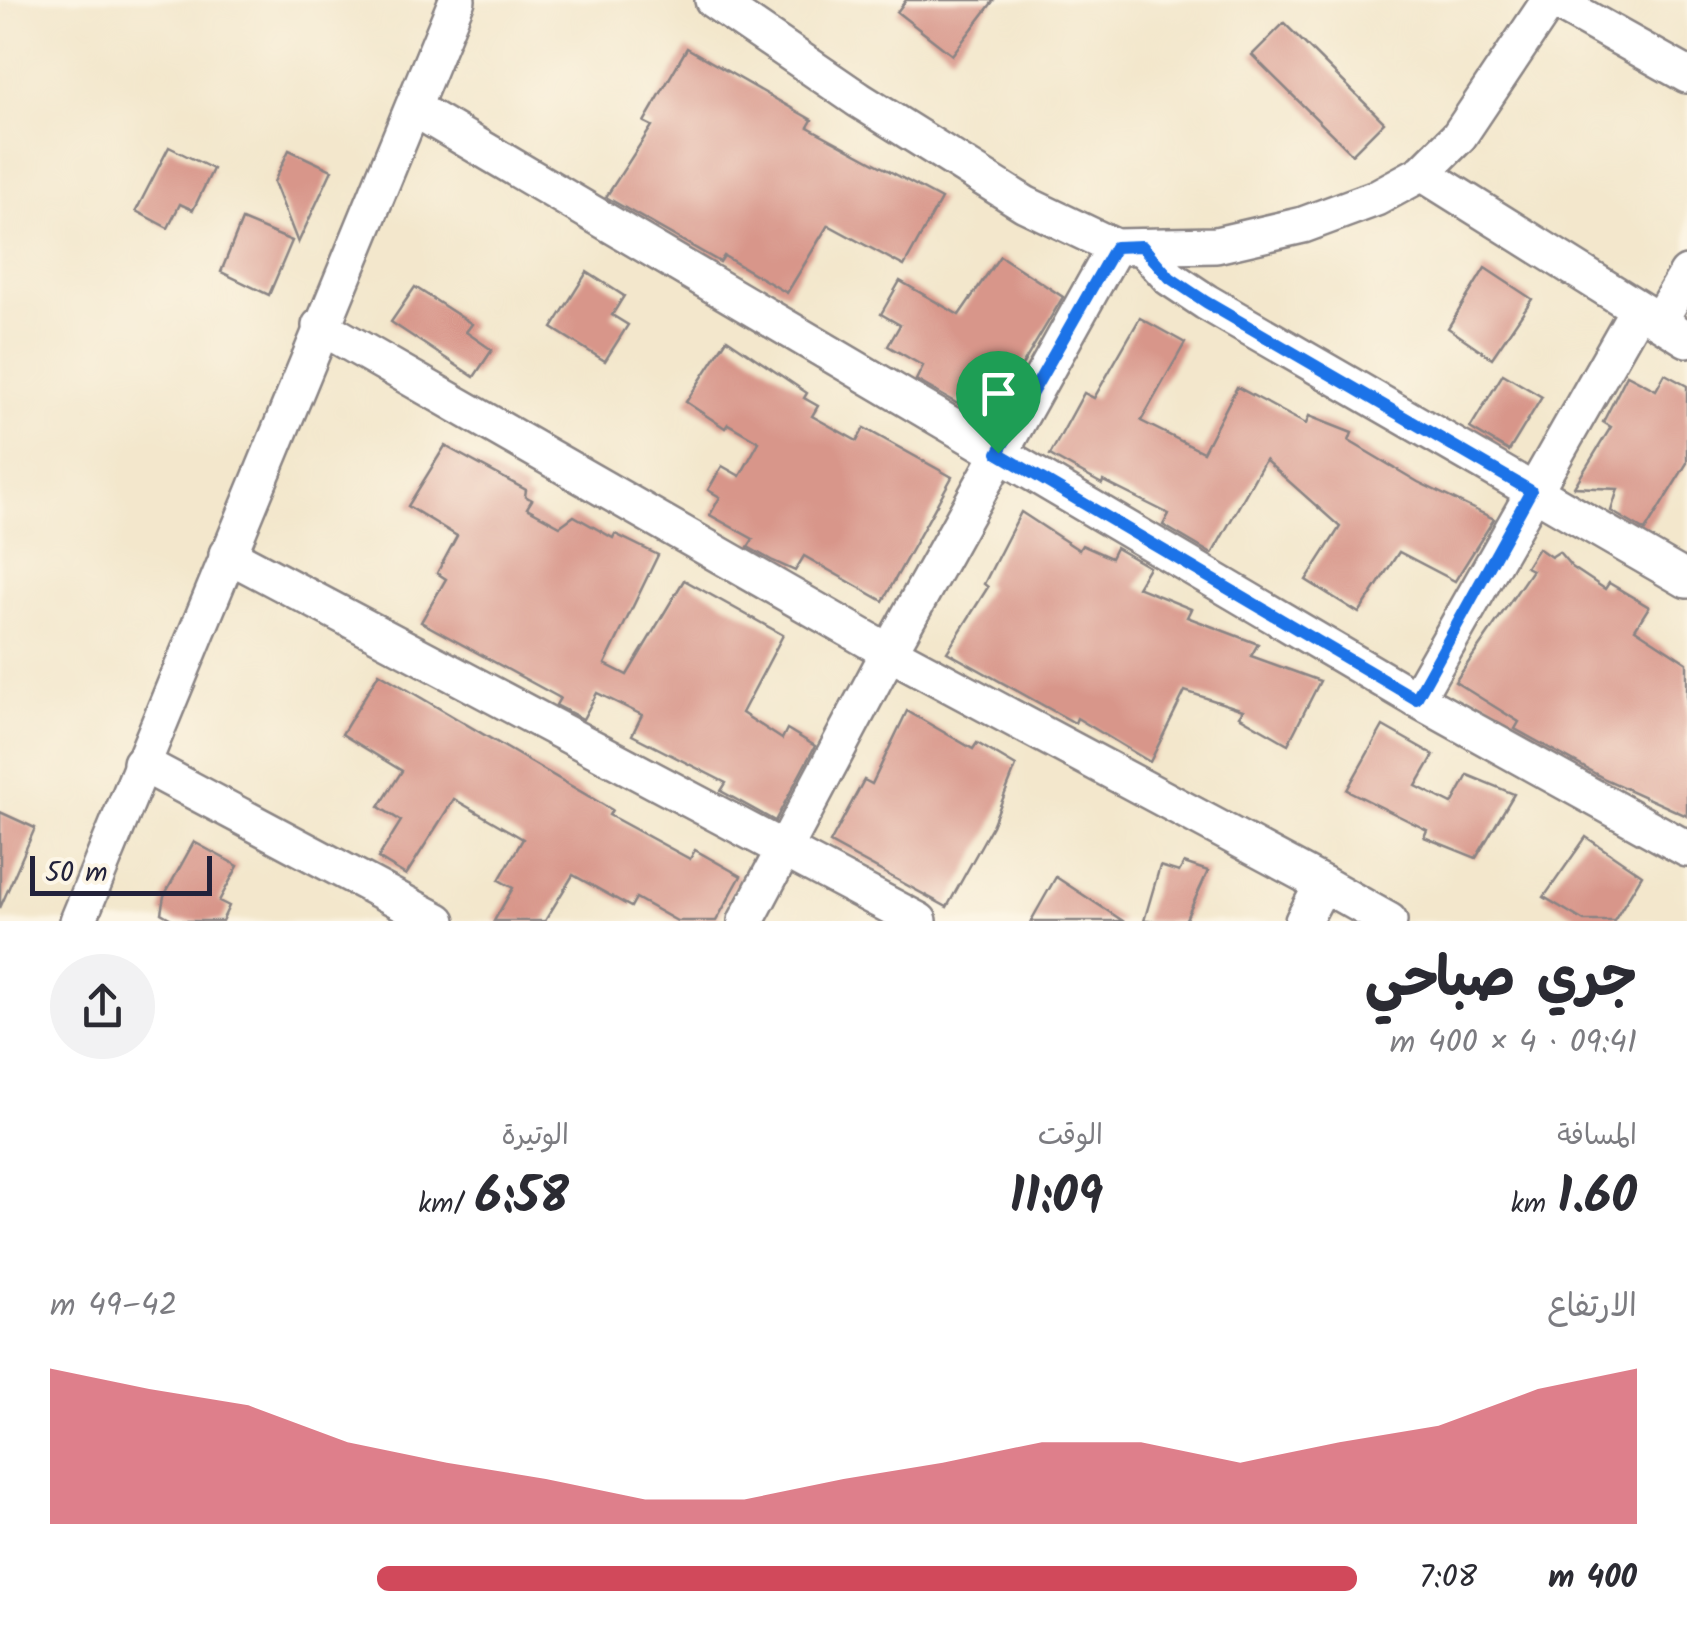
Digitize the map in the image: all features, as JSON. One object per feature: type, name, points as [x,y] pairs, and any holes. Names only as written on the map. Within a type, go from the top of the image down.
[{"type":"street","points":[[78,921],[320,326],[415,109],[456,0]]},
{"type":"street","points":[[713,0],[859,100],[1025,204],[1066,228],[1128,247],[1216,245],[1304,225],[1376,198],[1422,173],[1459,136],[1552,0],[1687,75]]},
{"type":"street","points":[[415,109],[1416,699],[1687,849]]},
{"type":"street","points":[[1422,173],[1661,323]]},
{"type":"street","points":[[746,921],[998,453],[1128,247]]},
{"type":"street","points":[[1128,247],[1206,302],[1687,580]]},
{"type":"street","points":[[1416,699],[1531,491],[1661,323],[1687,274]]},
{"type":"street","points":[[320,326],[889,652],[1389,921]]},
{"type":"street","points":[[227,554],[919,921]]},
{"type":"street","points":[[142,763],[438,921]]},
{"type":"street","points":[[1303,921],[1323,884]]},
{"type":"building","points":[[906,0],[994,0],[952,55],[897,12]]},
{"type":"building","points":[[1284,23],[1384,122],[1352,154],[1252,55]]},
{"type":"building","points":[[687,48],[812,120],[808,127],[941,199],[904,266],[828,225],[787,293],[724,256],[720,262],[606,197],[652,126],[644,122]]},
{"type":"building","points":[[169,147],[213,169],[193,210],[180,204],[168,228],[136,211]]},
{"type":"building","points":[[289,150],[332,170],[298,243],[274,182]]},
{"type":"building","points":[[242,220],[292,241],[269,295],[221,272]]},
{"type":"building","points":[[1000,256],[1063,297],[996,409],[964,392],[958,404],[916,380],[923,366],[888,346],[900,325],[881,314],[900,281],[959,315]]},
{"type":"building","points":[[1485,268],[1532,299],[1492,358],[1448,328]]},
{"type":"building","points":[[587,272],[624,296],[612,315],[628,325],[605,361],[552,328]]},
{"type":"building","points":[[415,287],[472,324],[466,332],[492,350],[474,377],[391,322]]},
{"type":"building","points":[[1140,318],[1185,343],[1141,421],[1203,452],[1237,387],[1306,424],[1309,416],[1352,433],[1349,441],[1418,482],[1494,519],[1455,581],[1399,552],[1359,613],[1306,580],[1340,527],[1265,460],[1212,554],[1163,525],[1169,514],[1050,455],[1084,393],[1094,398]]},
{"type":"building","points":[[727,339],[807,393],[804,398],[818,406],[812,416],[857,441],[864,428],[952,477],[883,601],[804,556],[795,571],[773,561],[748,547],[753,539],[710,515],[720,497],[708,490],[722,466],[740,476],[759,442],[728,424],[725,428],[686,402]]},
{"type":"building","points":[[1503,374],[1542,397],[1509,451],[1470,428]]},
{"type":"building","points":[[1665,374],[1687,386],[1687,463],[1645,531],[1611,511],[1618,489],[1574,487],[1611,427],[1603,422],[1627,375],[1656,390]]},
{"type":"building","points":[[445,446],[526,490],[525,496],[532,500],[527,508],[560,526],[574,516],[613,538],[615,534],[658,555],[605,664],[627,675],[684,580],[783,635],[742,713],[782,739],[787,729],[815,746],[775,821],[721,791],[726,783],[632,735],[642,715],[597,693],[583,719],[556,705],[560,698],[421,622],[446,579],[437,573],[457,536],[408,506]]},
{"type":"building","points":[[1021,512],[1079,550],[1082,545],[1111,558],[1116,548],[1149,567],[1137,587],[1191,609],[1187,617],[1258,644],[1251,656],[1320,681],[1288,744],[1239,716],[1243,710],[1185,691],[1150,762],[1077,718],[1075,723],[947,652],[988,587],[984,584]]},
{"type":"building","points":[[1538,548],[1551,557],[1559,552],[1572,567],[1605,589],[1609,583],[1649,607],[1635,629],[1687,663],[1687,816],[1605,779],[1515,729],[1519,722],[1455,682],[1532,570],[1526,567]]},
{"type":"building","points":[[379,673],[612,810],[609,815],[690,859],[695,850],[741,876],[716,921],[677,921],[636,898],[631,907],[573,875],[545,921],[494,921],[513,888],[499,880],[523,839],[454,799],[406,875],[378,858],[401,821],[379,807],[402,771],[342,734]]},
{"type":"building","points":[[907,711],[973,749],[977,743],[1016,766],[992,826],[947,907],[830,843],[864,780],[872,784]]},
{"type":"building","points":[[1383,726],[1434,755],[1416,786],[1452,804],[1468,775],[1514,794],[1476,858],[1424,837],[1427,830],[1347,790]]},
{"type":"building","points":[[0,812],[35,828],[0,908]]},
{"type":"building","points":[[1586,837],[1642,875],[1614,921],[1584,921],[1544,897]]},
{"type":"building","points":[[194,842],[238,866],[219,901],[229,906],[222,921],[175,921],[161,913],[164,896]]},
{"type":"building","points":[[1184,863],[1208,871],[1185,921],[1144,921],[1160,866],[1179,872]]},
{"type":"building","points":[[1056,877],[1123,921],[1031,921]]},
{"type":"route","points":[[1142,246],[1170,278],[1206,302],[1531,491],[1416,699],[998,453],[1115,247],[1142,246]]}]
